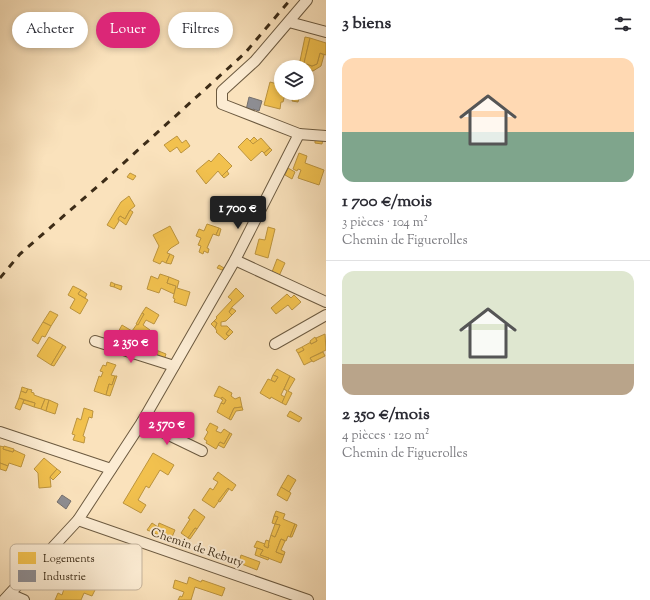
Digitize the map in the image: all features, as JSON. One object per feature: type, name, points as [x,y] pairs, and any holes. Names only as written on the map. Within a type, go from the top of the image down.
[{"type":"street","points":[[307,0],[253,63],[222,91],[222,104],[299,134],[326,136]]},
{"type":"street","points":[[289,22],[326,32]]},
{"type":"street","points":[[56,544],[78,520],[142,422],[235,260],[299,134]]},
{"type":"street","points":[[235,260],[326,302]]},
{"type":"street","points":[[275,344],[326,315]]},
{"type":"street","points":[[95,341],[174,366]]},
{"type":"street","points":[[142,422],[202,451]]},
{"type":"street","points":[[0,432],[112,469]]},
{"type":"street","name":"Chemin de Rebuty","points":[[78,520],[293,598],[308,600]]},
{"type":"street","points":[[7,597],[24,600]]},
{"type":"building: Logements","points":[[305,37],[310,38],[305,60],[300,60]]},
{"type":"building: Logements","points":[[310,38],[326,43],[326,55],[320,53],[317,64],[314,65],[314,60],[305,60]]},
{"type":"building: Logements","points":[[320,53],[324,55],[321,66],[314,70],[314,65],[317,64]]},
{"type":"building: Logements","points":[[270,82],[274,83],[274,100],[284,100],[283,102],[281,102],[280,109],[264,105]]},
{"type":"building: Logements","points":[[177,136],[182,143],[186,140],[190,146],[181,153],[177,147],[170,152],[164,145]]},
{"type":"building: Logements","points":[[254,137],[258,141],[253,144],[250,141]]},
{"type":"building: Logements","points":[[247,138],[253,144],[261,138],[270,148],[264,153],[262,151],[251,161],[238,147]]},
{"type":"building: Logements","points":[[315,139],[323,139],[322,144],[315,143]]},
{"type":"building: Logements","points":[[270,148],[272,150],[266,156],[264,153]]},
{"type":"building: Logements","points":[[219,153],[232,166],[222,176],[218,171],[206,184],[196,171],[209,160],[211,162]]},
{"type":"building: Logements","points":[[299,153],[307,156],[305,163],[324,170],[319,185],[298,178],[301,170],[298,169],[297,171],[293,169]]},
{"type":"building: Logements","points":[[288,168],[295,172],[292,179],[285,175]]},
{"type":"building: Logements","points":[[227,171],[229,174],[224,178],[222,176]]},
{"type":"building: Logements","points":[[130,173],[136,176],[133,180],[127,177]]},
{"type":"building: Logements","points":[[129,196],[135,206],[130,210],[125,219],[120,216],[114,229],[107,225],[121,202]]},
{"type":"building: Logements","points":[[130,210],[133,212],[126,225],[118,219],[120,216],[125,219]]},
{"type":"building: Logements","points":[[207,224],[219,228],[216,235],[213,234],[207,248],[209,249],[208,253],[204,251],[203,254],[199,252],[201,246],[198,245],[201,238],[196,236],[199,229],[204,231]]},
{"type":"building: Logements","points":[[170,226],[179,243],[168,251],[167,253],[170,254],[166,263],[162,261],[160,264],[153,261],[159,246],[153,235]]},
{"type":"building: Logements","points":[[268,227],[275,229],[268,258],[255,254],[259,239],[265,240]]},
{"type":"building: Logements","points":[[219,228],[221,229],[219,236],[216,235]]},
{"type":"building: Logements","points":[[170,254],[174,256],[171,264],[166,263]]},
{"type":"building: Logements","points":[[277,259],[285,263],[279,276],[272,272]]},
{"type":"building: Logements","points":[[219,265],[224,268],[222,270],[217,268]]},
{"type":"building: Logements","points":[[160,274],[169,277],[167,283],[176,286],[174,294],[161,288],[159,293],[147,289],[151,276],[158,279]]},
{"type":"building: Logements","points":[[169,277],[179,281],[177,288],[190,292],[186,306],[174,302],[175,299],[173,298],[176,286],[167,283]]},
{"type":"building: Logements","points":[[111,282],[115,284],[114,287],[110,286]]},
{"type":"building: Logements","points":[[115,284],[122,286],[121,290],[114,287]]},
{"type":"building: Logements","points":[[73,286],[81,290],[78,294],[88,300],[80,314],[70,308],[75,299],[68,295]]},
{"type":"building: Logements","points":[[236,288],[244,296],[232,307],[229,312],[232,315],[226,321],[221,322],[221,326],[227,326],[230,329],[226,334],[229,336],[225,340],[216,332],[217,331],[215,328],[217,323],[214,321],[232,300],[228,297]]},
{"type":"building: Logements","points":[[81,290],[87,294],[85,298],[78,294]]},
{"type":"building: Logements","points":[[287,294],[291,298],[294,295],[301,302],[292,310],[288,305],[276,314],[271,308]]},
{"type":"building: Logements","points":[[146,307],[159,315],[154,324],[146,320],[143,325],[150,330],[145,339],[138,335],[135,339],[130,336],[128,340],[117,334],[122,325],[132,331],[144,314],[142,313]]},
{"type":"building: Logements","points":[[232,308],[236,311],[232,315],[229,312]]},
{"type":"building: Logements","points":[[50,311],[58,315],[51,326],[43,322]]},
{"type":"building: Logements","points":[[142,313],[144,314],[138,325],[136,324]]},
{"type":"building: Logements","points":[[214,321],[217,323],[215,328],[211,324]]},
{"type":"building: Logements","points":[[43,322],[51,326],[45,337],[42,336],[38,344],[32,340]]},
{"type":"building: Logements","points":[[230,329],[233,332],[229,336],[226,334]]},
{"type":"building: Logements","points":[[325,334],[326,350],[310,358],[312,361],[304,365],[298,353],[304,350],[302,347],[311,342],[311,344],[317,341],[316,338]]},
{"type":"building: Logements","points":[[138,335],[145,339],[143,343],[135,339]]},
{"type":"building: Logements","points":[[49,337],[63,345],[51,365],[37,356]]},
{"type":"building: Logements","points":[[315,337],[317,341],[311,344],[310,341]]},
{"type":"building: Logements","points":[[63,345],[66,347],[54,366],[51,365]]},
{"type":"building: Logements","points":[[302,347],[304,350],[298,353],[296,350]]},
{"type":"building: Logements","points":[[156,350],[166,354],[164,360],[154,357]]},
{"type":"building: Logements","points":[[323,352],[325,356],[313,362],[310,358]]},
{"type":"building: Logements","points":[[107,362],[116,365],[111,375],[115,376],[112,385],[109,384],[106,395],[94,391],[99,376],[101,377],[103,372],[100,371],[103,365],[106,366]]},
{"type":"building: Logements","points":[[277,369],[290,376],[281,395],[285,397],[282,403],[271,397],[270,399],[260,393],[268,379],[275,382],[278,377],[273,375]]},
{"type":"building: Logements","points":[[273,375],[278,377],[275,382],[271,380]]},
{"type":"building: Logements","points":[[115,376],[117,376],[110,396],[106,395],[109,384],[112,385]]},
{"type":"building: Logements","points":[[290,376],[295,379],[288,391],[292,393],[286,405],[282,403],[287,391],[284,389]]},
{"type":"building: Logements","points":[[219,386],[232,393],[231,396],[235,399],[240,397],[242,407],[234,408],[229,419],[217,412],[221,403],[224,404],[226,400],[214,396]]},
{"type":"building: Logements","points":[[22,387],[28,389],[26,393],[21,391]]},
{"type":"building: Logements","points":[[28,389],[32,390],[31,392],[34,393],[34,395],[45,399],[41,409],[34,407],[35,403],[19,398],[21,391],[26,393]]},
{"type":"building: Logements","points":[[222,397],[226,400],[224,404],[221,403],[223,400],[221,399]]},
{"type":"building: Logements","points":[[19,398],[24,400],[20,410],[15,408]]},
{"type":"building: Logements","points":[[45,399],[49,400],[46,411],[41,409]]},
{"type":"building: Logements","points":[[24,400],[35,403],[34,407],[23,403]]},
{"type":"building: Logements","points":[[49,400],[58,404],[55,414],[46,411]]},
{"type":"building: Logements","points":[[242,407],[243,410],[236,411],[231,420],[229,419],[234,408]]},
{"type":"building: Logements","points":[[84,408],[93,411],[92,418],[89,417],[83,436],[85,437],[84,443],[73,440],[75,435],[72,434],[77,418],[81,420]]},
{"type":"building: Logements","points":[[290,411],[302,418],[299,422],[287,416]]},
{"type":"building: Logements","points":[[210,423],[218,427],[216,431],[221,433],[224,429],[230,433],[224,444],[220,442],[216,449],[206,443],[207,441],[204,439],[208,432],[206,430]]},
{"type":"building: Logements","points":[[230,433],[232,434],[224,448],[218,445],[220,442],[224,444]]},
{"type":"building: Logements","points":[[0,446],[4,447],[3,449],[13,452],[14,450],[25,455],[21,467],[9,463],[8,466],[0,463]]},
{"type":"building: Logements","points":[[4,446],[14,449],[13,452],[3,449]]},
{"type":"building: Logements","points":[[153,453],[174,465],[168,475],[160,470],[149,488],[146,486],[138,500],[146,505],[141,513],[123,503]]},
{"type":"building: Logements","points":[[44,458],[57,469],[50,477],[51,487],[39,488],[38,473],[34,469]]},
{"type":"building: Logements","points":[[0,463],[8,466],[6,471],[0,469]]},
{"type":"building: Logements","points":[[57,469],[61,472],[53,480],[50,477]]},
{"type":"building: Logements","points":[[218,472],[236,485],[232,491],[228,488],[214,508],[202,500],[210,488],[213,490],[218,482],[213,479]]},
{"type":"building: Logements","points":[[288,475],[296,480],[289,492],[281,487]]},
{"type":"building: Logements","points":[[281,487],[291,493],[287,501],[277,495]]},
{"type":"building: Logements","points":[[228,488],[229,489],[220,502],[218,501]]},
{"type":"building: Logements","points":[[194,509],[205,517],[197,529],[195,528],[188,538],[181,533],[190,519],[188,518]]},
{"type":"building: Logements","points":[[276,511],[285,514],[283,519],[295,524],[290,537],[288,536],[286,541],[281,539],[276,552],[284,555],[281,563],[260,555],[263,550],[254,547],[257,541],[265,544],[264,546],[268,548],[271,535],[275,537],[280,525],[275,524],[278,517],[274,516]]},
{"type":"building: Logements","points":[[274,516],[278,517],[275,524],[272,523]]},
{"type":"building: Logements","points":[[152,523],[158,527],[159,523],[175,530],[172,537],[161,533],[159,535],[147,530]]},
{"type":"building: Logements","points":[[275,524],[280,525],[275,537],[271,535]]},
{"type":"building: Logements","points":[[295,524],[297,525],[292,537],[290,537]]},
{"type":"building: Logements","points":[[195,528],[197,529],[190,539],[188,538]]},
{"type":"building: Logements","points":[[281,539],[285,541],[281,550],[285,552],[284,555],[276,552]]},
{"type":"building: Logements","points":[[266,540],[269,541],[268,548],[264,546]]},
{"type":"building: Logements","points":[[257,548],[263,550],[260,555],[269,558],[268,560],[255,555]]},
{"type":"building: Logements","points":[[241,555],[260,562],[257,570],[239,563]]},
{"type":"building: Logements","points":[[189,577],[201,582],[202,580],[225,588],[222,596],[195,587],[191,600],[178,600],[180,596],[182,597],[184,592],[173,588],[175,580],[187,584]]},
{"type":"building: Logements","points":[[64,590],[95,590],[92,596],[84,593],[81,600],[55,600],[58,593],[62,595]]},
{"type":"building: Industrie","points":[[249,97],[262,101],[259,111],[253,109],[253,113],[246,110]]},
{"type":"building: Industrie","points":[[62,495],[71,501],[66,509],[57,502]]},
{"type":"railway","points":[[0,278],[20,254],[106,179],[245,53],[290,0]]}]
